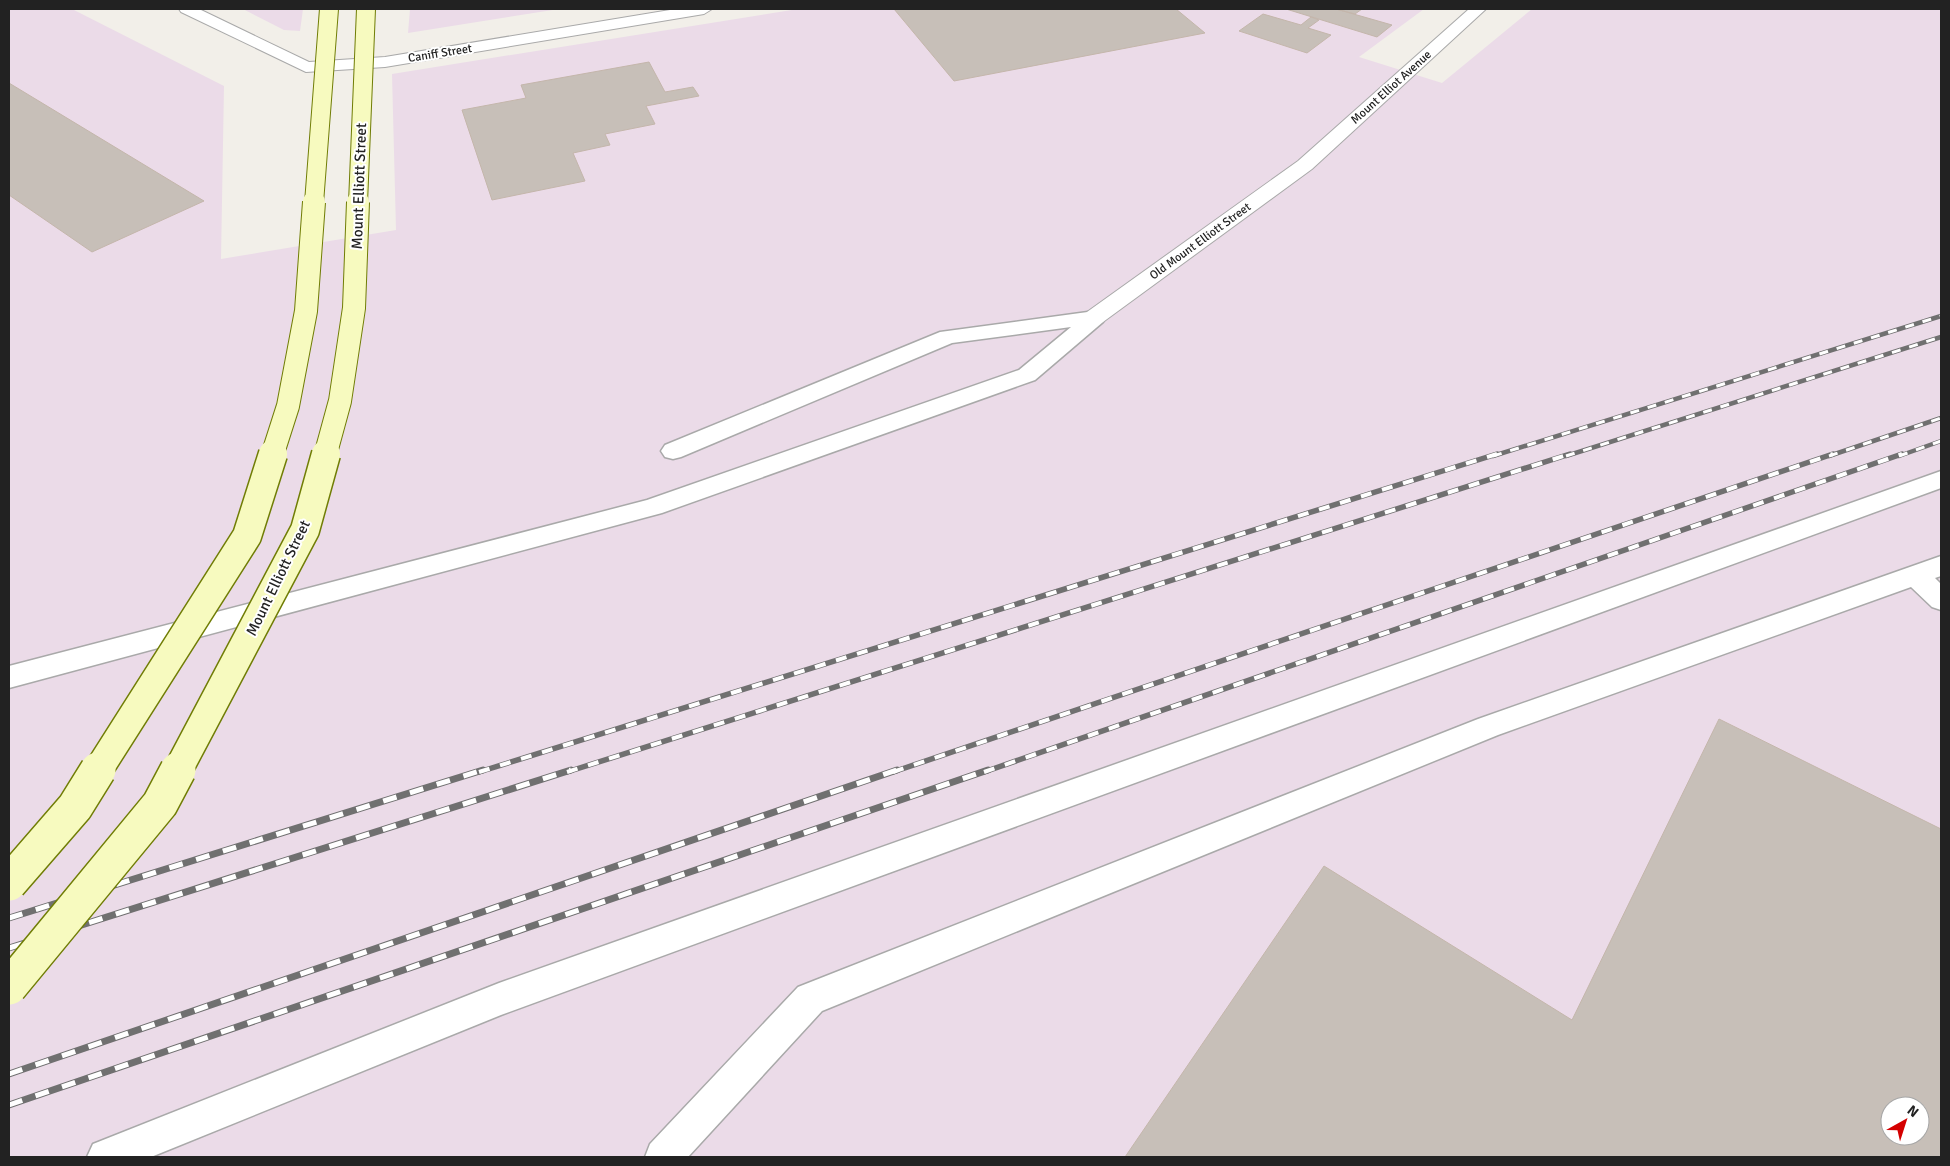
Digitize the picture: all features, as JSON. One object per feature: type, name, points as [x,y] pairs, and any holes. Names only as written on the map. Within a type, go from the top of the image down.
[{"type":"main road","points":[[9,883],[75,807],[247,536],[288,406],[306,311],[329,9]]},
{"type":"main road","name":"Mount Elliott Street","points":[[9,987],[160,804],[305,530],[340,401],[354,308],[366,9]]},
{"type":"street","name":"Caniff Street","points":[[188,9],[306,67],[377,63],[704,9]]},
{"type":"street","name":"Mount Elliot Avenue","points":[[1305,165],[1478,9]]},
{"type":"street","name":"Old Mount Elliott Street","points":[[1095,317],[1305,165]]},
{"type":"lane","points":[[673,451],[948,337],[1095,317]]},
{"type":"lane","points":[[9,677],[653,507],[1027,375],[1095,317]]},
{"type":"lane","points":[[106,1157],[499,999],[1941,479]]},
{"type":"lane","points":[[662,1157],[810,999],[1488,727],[1928,571],[1941,600]]},
{"type":"shaded area","points":[[9,9],[72,9],[224,86],[221,259],[396,230],[392,74],[798,9],[1424,9],[1359,57],[1442,83],[1532,9],[1941,9],[1941,1157],[9,1157]]},
{"type":"shaded area","points":[[243,9],[303,9],[300,31],[284,30]]},
{"type":"shaded area","points":[[410,9],[559,9],[408,33]]},
{"type":"building","points":[[894,9],[1176,9],[1205,33],[954,81]]},
{"type":"building","points":[[1286,9],[1336,9],[1392,25],[1377,37]]},
{"type":"building","points":[[1336,9],[1362,9],[1355,14]]},
{"type":"building","points":[[1263,14],[1301,25],[1311,17],[1319,20],[1308,28],[1331,35],[1307,53],[1239,31]]},
{"type":"building","points":[[649,62],[665,92],[693,87],[699,96],[646,106],[655,124],[605,134],[610,145],[573,153],[585,181],[492,200],[462,110],[526,98],[521,85]]},
{"type":"building","points":[[9,83],[204,201],[92,252],[9,195]]},
{"type":"building","points":[[1719,719],[1941,829],[1941,1157],[1125,1157],[1324,866],[1572,1020]]},
{"type":"railway","points":[[1493,456],[1941,316]]},
{"type":"railway","points":[[1566,456],[1941,337]]},
{"type":"railway","points":[[1829,456],[1941,418]]},
{"type":"railway","points":[[1899,456],[1941,441]]},
{"type":"railway","points":[[479,772],[1497,454]]},
{"type":"railway","points":[[567,772],[1570,454]]},
{"type":"railway","points":[[893,772],[1833,454]]},
{"type":"railway","points":[[984,772],[1902,454]]},
{"type":"railway","points":[[9,918],[483,770]]},
{"type":"railway","points":[[9,948],[571,770]]},
{"type":"railway","points":[[9,1074],[897,770]]},
{"type":"railway","points":[[9,1105],[988,770]]}]
